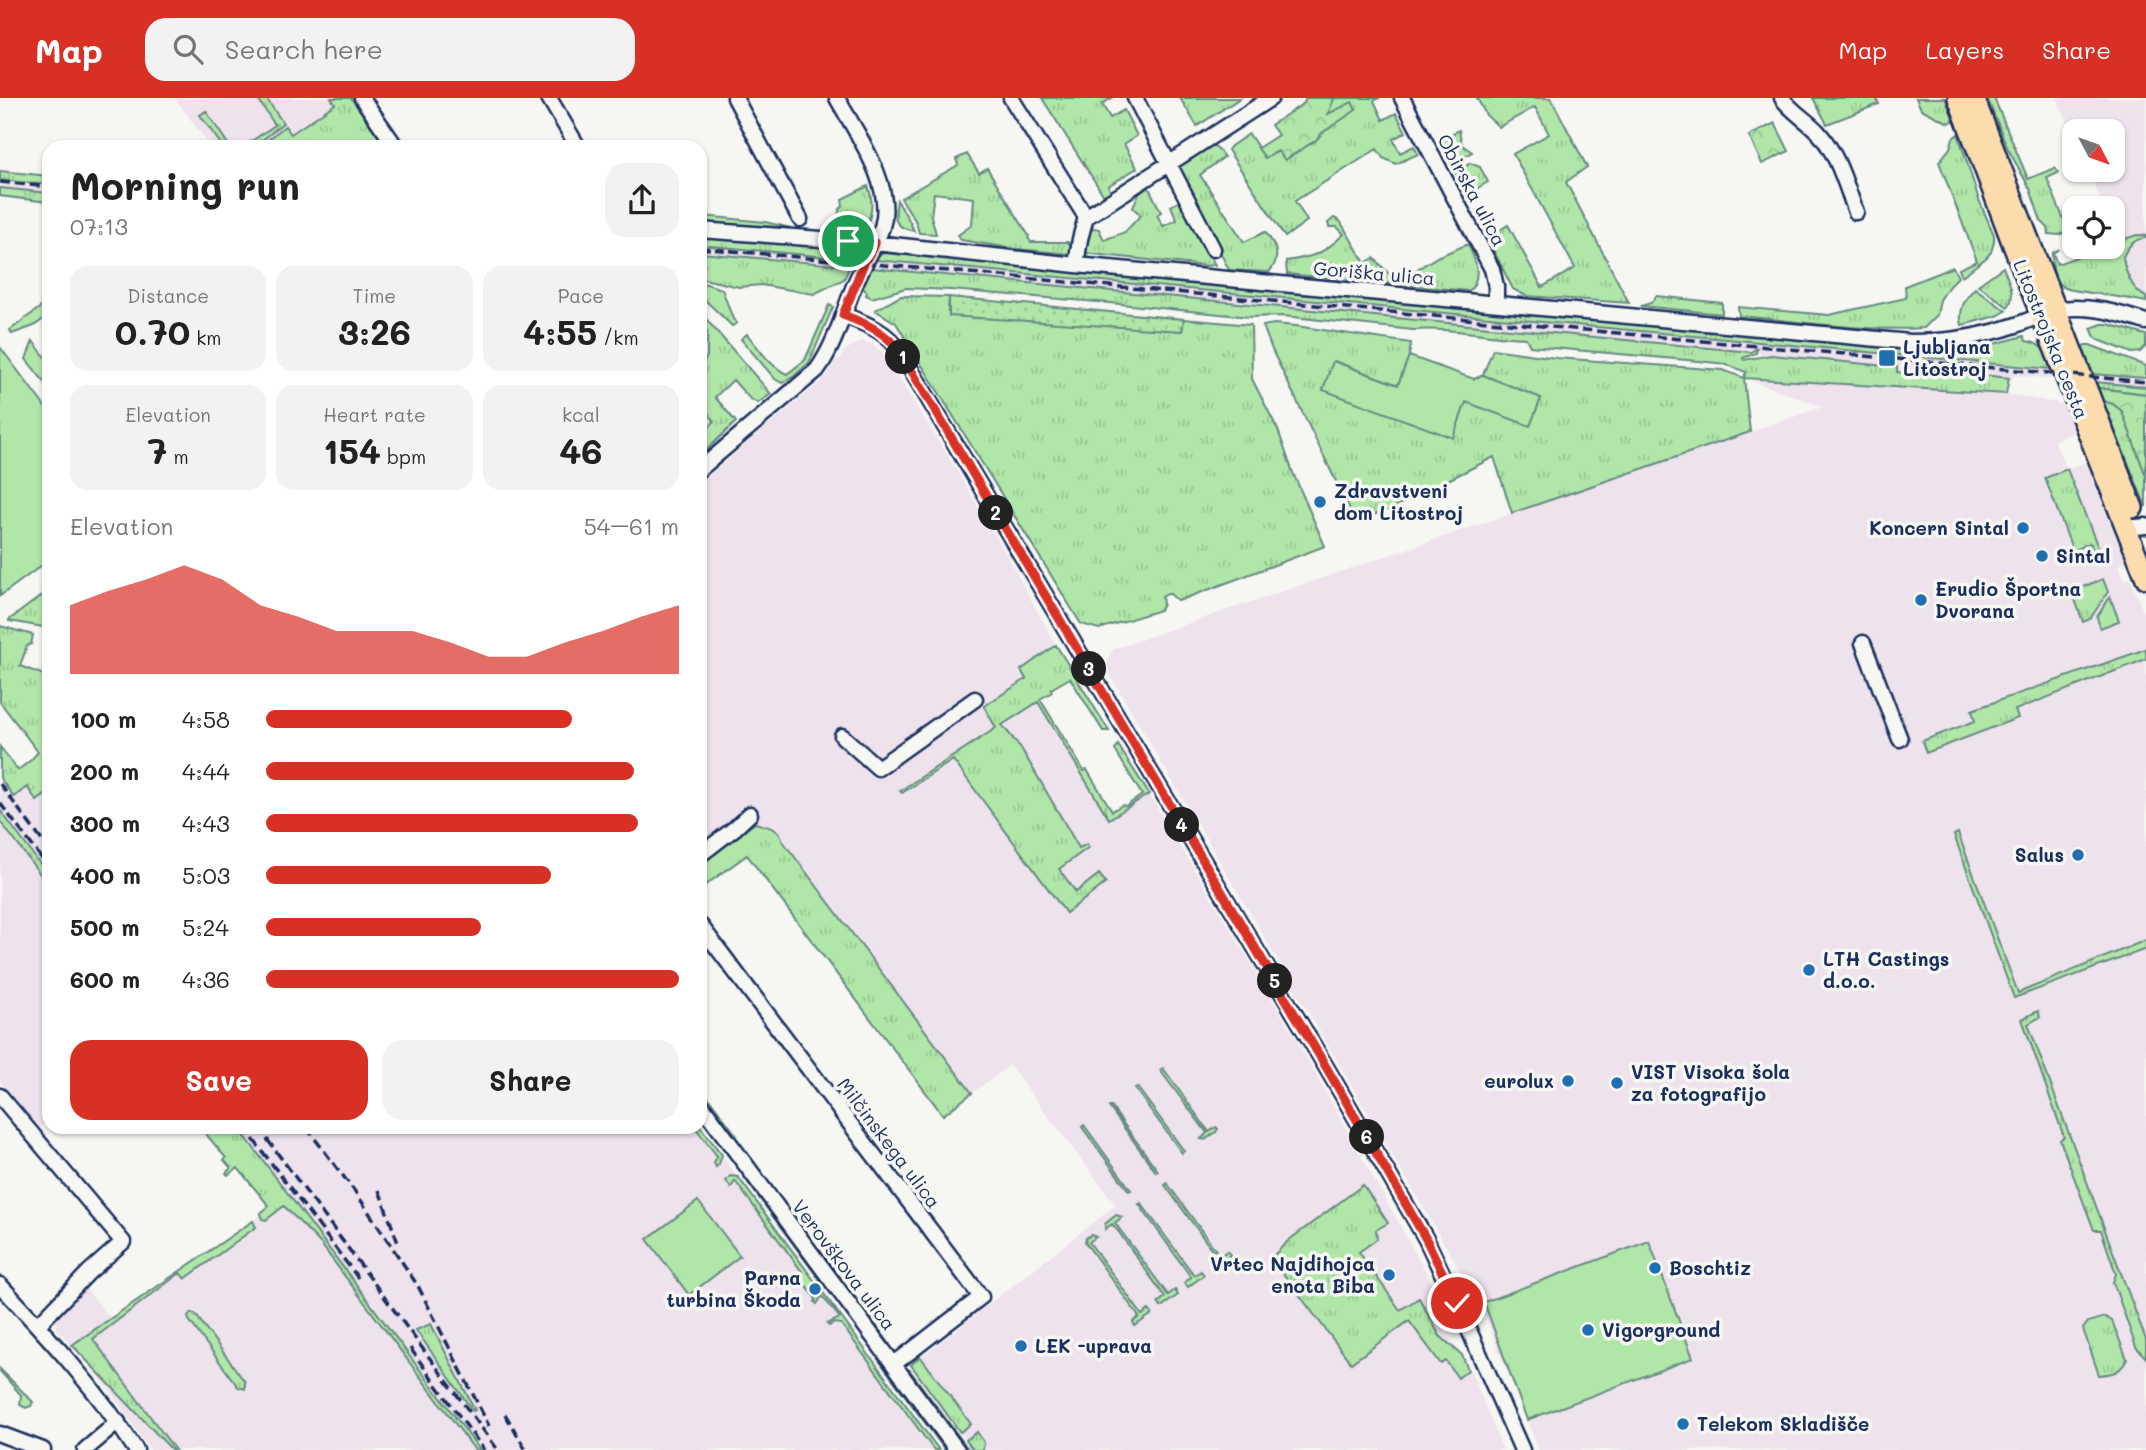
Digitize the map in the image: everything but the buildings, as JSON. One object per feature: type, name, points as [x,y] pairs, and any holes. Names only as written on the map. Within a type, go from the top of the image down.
[{"type":"main road","name":"Litostrojska cesta","points":[[1958,98],[2049,313],[2122,498],[2139,531],[2146,578]]},
{"type":"main road","name":"Litostrojska cesta","points":[[1974,98],[2049,313]]},
{"type":"street","points":[[362,98],[391,140]]},
{"type":"street","points":[[549,98],[574,140]]},
{"type":"street","points":[[735,98],[800,219]]},
{"type":"street","points":[[707,463],[809,379],[830,351],[864,263],[883,224],[881,183],[837,98]]},
{"type":"street","points":[[1010,98],[1086,217]]},
{"type":"street","points":[[1135,98],[1213,249]]},
{"type":"street","points":[[1076,265],[1086,217],[1271,98]]},
{"type":"street","name":"Obirska ulica","points":[[1402,98],[1492,269],[1496,303]]},
{"type":"street","points":[[1782,98],[1790,109],[1819,134],[1832,152],[1856,212]]},
{"type":"street","name":"Goriška ulica","points":[[707,231],[875,243],[1076,265],[1910,342],[1975,337],[2076,307],[2097,309],[2146,322]]},
{"type":"street","points":[[843,315],[879,330],[901,353],[1407,1206],[1445,1278],[1522,1450]]},
{"type":"street","points":[[1863,643],[1900,739]]},
{"type":"street","points":[[842,736],[878,768],[975,699]]},
{"type":"street","points":[[707,850],[750,814]]},
{"type":"street","name":"Milčinskega ulica","points":[[707,934],[981,1297],[894,1364]]},
{"type":"street","points":[[0,1096],[122,1242],[38,1325]]},
{"type":"street","name":"Verovškova ulica","points":[[707,1112],[957,1450]]},
{"type":"street","points":[[0,1285],[72,1362],[136,1450]]},
{"type":"street","points":[[85,1450],[118,1422]]},
{"type":"street","points":[[0,1434],[43,1450]]},
{"type":"shaded area","points":[[175,98],[351,98],[381,140],[206,140]]},
{"type":"shaded area","points":[[2057,98],[2146,98],[2146,302],[2131,299],[2109,259],[2125,259],[2125,196],[2099,196],[2093,182],[2125,182],[2125,119],[2066,119]]},
{"type":"shaded area","points":[[0,180],[42,184],[42,192],[0,188]]},
{"type":"shaded area","points":[[707,246],[853,260],[850,266],[707,254]]},
{"type":"shaded area","points":[[875,260],[2050,369],[2053,379],[2014,375],[2013,379],[1917,368],[1916,374],[1897,372],[1897,367],[1763,355],[1756,353],[1756,349],[1751,352],[984,281],[871,268]]},
{"type":"shaded area","points":[[862,341],[882,352],[1002,547],[1056,645],[1022,670],[1026,679],[984,706],[996,728],[900,791],[902,793],[953,760],[1066,913],[1076,892],[1059,869],[1089,847],[1079,849],[1021,748],[1002,725],[1037,702],[1109,819],[1149,794],[1296,1039],[1428,1276],[1436,1296],[1433,1308],[1443,1331],[1465,1357],[1503,1450],[973,1450],[911,1365],[1116,1205],[1011,1067],[972,1093],[782,840],[782,835],[755,823],[707,858],[707,476],[816,386],[828,374],[836,359],[840,360],[845,350]]},
{"type":"shaded area","points":[[2092,374],[2146,378],[2146,387],[2095,382]]},
{"type":"shaded area","points":[[1744,378],[2006,394],[2063,404],[2074,432],[2054,440],[2067,469],[2086,462],[2123,555],[2125,562],[2118,565],[2123,580],[2130,578],[2146,619],[2146,1450],[1539,1450],[1480,1304],[1109,673],[1107,665],[1114,649],[1823,407]]},
{"type":"shaded area","points":[[0,778],[14,796],[27,787],[42,794],[42,867],[0,810]]},
{"type":"shaded area","points":[[0,821],[42,877],[42,1127],[39,1129],[0,1081]]},
{"type":"shaded area","points":[[243,1134],[706,1134],[939,1450],[480,1450]]},
{"type":"shaded area","points":[[280,1202],[320,1243],[475,1450],[150,1450],[108,1388],[56,1328],[57,1318],[85,1288],[111,1319]]},
{"type":"green space","points":[[257,98],[266,98],[283,123],[262,140],[253,140],[275,125]]},
{"type":"green space","points":[[331,98],[351,98],[381,140],[268,140],[285,126],[291,134],[335,104]]},
{"type":"green space","points":[[1042,98],[1112,98],[1102,104],[1110,118],[1124,110],[1137,136],[1124,144],[1137,168],[1108,186],[1113,195],[1104,196]]},
{"type":"green space","points":[[1180,98],[1240,98],[1197,126]]},
{"type":"green space","points":[[1306,98],[1334,98],[1328,114],[1352,102],[1356,110],[1285,160],[1278,151],[1265,158],[1258,148],[1278,135],[1271,125],[1304,103]]},
{"type":"green space","points":[[1334,98],[1379,98],[1374,101],[1383,120],[1396,113],[1406,132],[1393,139],[1400,153],[1414,146],[1418,154],[1396,164],[1383,158],[1377,149],[1295,201],[1307,221],[1285,237],[1228,150],[1249,134],[1265,158],[1279,151],[1285,160],[1355,110],[1352,103],[1327,115]]},
{"type":"green space","points":[[1477,98],[1551,98],[1587,167],[1566,182],[1629,303],[1526,296],[1513,289],[1487,238],[1508,225],[1542,287],[1575,268],[1513,154],[1549,134],[1535,107],[1499,127],[1486,115]]},
{"type":"green space","points":[[1813,98],[1876,98],[1879,104],[1827,124]]},
{"type":"green space","points":[[1916,98],[1945,98],[1954,120],[1949,123],[1921,109]]},
{"type":"green space","points":[[1987,98],[1994,98],[2028,179],[2055,168],[2058,173],[2047,178],[2062,215],[2062,234],[2049,234],[2048,228],[2041,221],[2030,189],[2007,147]]},
{"type":"green space","points":[[206,111],[225,140],[218,140],[200,115]]},
{"type":"green space","points":[[1775,123],[1789,151],[1762,164],[1749,136]]},
{"type":"green space","points":[[1459,130],[1462,145],[1472,152],[1452,164],[1439,141]]},
{"type":"green space","points":[[1958,134],[1979,200],[1994,235],[1991,252],[1962,276],[1959,269],[1977,261],[1939,162]]},
{"type":"green space","points":[[1211,145],[1224,157],[1200,175],[1244,242],[1265,232],[1269,237],[1275,247],[1276,257],[1269,272],[1229,270],[1181,173],[1181,164]]},
{"type":"green space","points":[[967,154],[979,173],[987,168],[1031,242],[1068,242],[1072,247],[1071,254],[961,240],[958,235],[972,225],[974,198],[934,193],[931,216],[936,234],[919,233],[916,222],[901,198],[958,165],[956,159]]},
{"type":"green space","points":[[1470,163],[1480,167],[1488,182],[1468,194],[1456,174]]},
{"type":"green space","points":[[0,171],[42,175],[42,184],[0,180]]},
{"type":"green space","points":[[868,186],[871,206],[866,226],[855,229],[837,228],[839,210],[843,206],[842,199]]},
{"type":"green space","points":[[1148,186],[1161,212],[1157,215],[1163,226],[1177,220],[1171,206],[1180,201],[1215,265],[1084,253],[1087,232],[1099,229],[1104,240],[1125,232],[1141,215],[1133,208],[1138,195]]},
{"type":"green space","points":[[0,188],[42,192],[42,201],[0,196]]},
{"type":"green space","points":[[897,200],[909,220],[914,231],[897,222]]},
{"type":"green space","points":[[707,216],[765,222],[791,228],[707,223]]},
{"type":"green space","points":[[1334,218],[1340,221],[1365,263],[1374,258],[1389,274],[1397,277],[1406,276],[1437,257],[1468,244],[1476,268],[1476,280],[1469,291],[1287,274],[1286,261],[1318,253],[1344,234],[1337,227],[1329,227],[1328,223]]},
{"type":"green space","points":[[2137,235],[2146,236],[2132,244],[2125,254],[2125,239]]},
{"type":"green space","points":[[707,237],[844,249],[848,259],[707,246]]},
{"type":"green space","points":[[2059,249],[2053,253],[2057,264],[2071,259],[2123,259],[2130,280],[2146,297],[2146,302],[2066,288],[2056,280],[2052,265],[2052,253]]},
{"type":"green space","points":[[884,253],[1947,352],[1972,350],[2024,336],[2026,341],[2044,350],[2050,369],[875,260],[878,255]]},
{"type":"green space","points":[[707,254],[850,266],[844,279],[814,294],[761,285],[739,287],[707,280]]},
{"type":"green space","points":[[1953,267],[1958,277],[1940,300],[1937,315],[1924,328],[1855,327],[1739,316],[1738,307],[1829,315],[1906,298],[1905,286]]},
{"type":"green space","points":[[2003,267],[2012,292],[2008,307],[1978,285]]},
{"type":"green space","points":[[871,268],[1751,352],[1757,348],[1756,353],[1743,358],[1744,360],[1771,355],[1897,367],[1897,372],[1915,374],[1917,368],[2009,378],[2006,394],[1744,378],[1746,372],[1726,364],[1530,346],[1526,338],[1456,331],[1413,330],[1283,316],[1250,317],[951,290],[906,288],[872,298],[866,295],[867,292],[863,288]]},
{"type":"green space","points":[[707,284],[722,289],[737,323],[732,326],[707,302]]},
{"type":"green space","points":[[1975,288],[2006,311],[1962,325],[1963,305]]},
{"type":"green space","points":[[901,296],[949,297],[948,312],[1182,331],[1184,319],[1251,325],[1252,379],[1278,430],[1293,473],[1325,546],[1178,601],[1169,593],[1162,597],[1160,610],[1099,629],[1081,624],[896,323],[875,310]]},
{"type":"green space","points":[[1656,296],[1722,303],[1722,314],[1641,306],[1651,303]]},
{"type":"green space","points":[[949,297],[1184,319],[1182,331],[949,316]]},
{"type":"green space","points":[[829,305],[833,307],[809,363],[782,383],[775,379],[741,339],[747,334],[770,362],[787,374],[805,360]]},
{"type":"green space","points":[[42,306],[42,320],[12,334],[10,330]]},
{"type":"green space","points":[[707,320],[771,394],[758,403],[750,399],[733,380],[715,397],[736,422],[707,449],[707,430],[714,421],[707,412]]},
{"type":"green space","points":[[2102,324],[2146,335],[2146,346],[2140,352],[2132,353],[2099,340],[2091,328]]},
{"type":"green space","points":[[1263,326],[1296,326],[1411,343],[1398,385],[1334,361],[1453,437],[1466,402],[1530,425],[1541,398],[1483,375],[1493,349],[1556,358],[1723,370],[1744,378],[1750,432],[1512,513],[1494,457],[1384,512],[1362,518],[1350,510]]},
{"type":"green space","points":[[33,341],[42,353],[42,379],[26,359]]},
{"type":"green space","points":[[2085,345],[2146,366],[2146,378],[2092,374],[2083,347]]},
{"type":"green space","points":[[0,347],[42,403],[42,565],[0,596]]},
{"type":"green space","points":[[1409,356],[1474,379],[1483,375],[1541,398],[1530,426],[1466,402],[1453,438],[1323,390],[1333,361],[1398,385]]},
{"type":"green space","points":[[2095,382],[2146,387],[2146,394],[2098,388]]},
{"type":"green space","points":[[2098,388],[2146,394],[2146,476],[2122,411],[2103,401]]},
{"type":"green space","points":[[2103,401],[2122,411],[2146,476],[2146,507]]},
{"type":"green space","points":[[2067,469],[2103,560],[2098,562],[2090,543],[2073,551],[2045,478]]},
{"type":"green space","points":[[2103,579],[2108,592],[2090,619],[2083,622],[2072,591]]},
{"type":"green space","points":[[42,595],[42,627],[9,620]]},
{"type":"green space","points":[[2110,597],[2119,621],[2100,628],[2097,617]]},
{"type":"green space","points":[[0,626],[33,635],[20,666],[42,674],[42,797],[37,801],[27,787],[14,797],[0,778],[0,747],[18,770],[38,752],[0,702]]},
{"type":"green space","points":[[1056,645],[1109,731],[1103,731],[1070,678],[1040,699],[1084,771],[1087,770],[1112,811],[1122,805],[1126,806],[1142,795],[1115,750],[1118,745],[1149,794],[1109,819],[1038,702],[1002,725],[1021,748],[1079,848],[1087,844],[1089,847],[1059,869],[1076,892],[1099,874],[1106,883],[1066,913],[953,760],[902,793],[900,791],[996,728],[984,706],[1026,679],[1021,670]]},
{"type":"green space","points":[[2146,649],[2146,659],[2015,710],[2018,718],[1926,753],[1922,741],[1975,721],[1972,710]]},
{"type":"green space","points":[[0,810],[42,867],[42,877],[0,821]]},
{"type":"green space","points":[[755,823],[779,833],[972,1093],[943,1115],[747,855],[707,884],[707,858]]},
{"type":"green space","points":[[1958,833],[2018,993],[2146,940],[2146,949],[2014,998],[1954,835]]},
{"type":"green space","points":[[2038,1011],[2040,1017],[2028,1024],[2146,1340],[2146,1358],[2136,1347],[2113,1282],[2116,1274],[2101,1230],[2094,1230],[2060,1140],[2064,1137],[2022,1019]]},
{"type":"green space","points":[[1163,1068],[1209,1132],[1216,1127],[1218,1129],[1205,1140],[1201,1139],[1207,1133],[1160,1070]]},
{"type":"green space","points":[[1137,1087],[1184,1151],[1182,1153],[1136,1090]]},
{"type":"green space","points":[[707,1095],[737,1136],[734,1139],[707,1102]]},
{"type":"green space","points":[[1111,1106],[1158,1171],[1156,1172],[1109,1107]]},
{"type":"green space","points":[[1084,1125],[1131,1190],[1129,1191],[1082,1127]]},
{"type":"green space","points":[[206,1134],[243,1134],[480,1450],[475,1450],[320,1243],[284,1206],[266,1220],[262,1219],[261,1213],[269,1206],[238,1168],[228,1175],[226,1173],[231,1168],[224,1160],[226,1158]]},
{"type":"green space","points":[[700,1134],[706,1134],[722,1155],[716,1167],[714,1163],[717,1156]]},
{"type":"green space","points":[[730,1176],[738,1177],[939,1450],[934,1450],[841,1324],[827,1324],[840,1318],[822,1296],[817,1304],[815,1302],[816,1299],[801,1279],[803,1273],[735,1181],[731,1188],[726,1181]]},
{"type":"green space","points":[[746,1180],[750,1182],[821,1278],[819,1279]]},
{"type":"green space","points":[[1167,1183],[1220,1256],[1227,1251],[1230,1255],[1214,1268],[1211,1263],[1218,1258],[1165,1185]]},
{"type":"green space","points":[[1363,1185],[1388,1223],[1376,1230],[1377,1239],[1359,1252],[1400,1310],[1419,1298],[1440,1336],[1462,1355],[1468,1370],[1458,1378],[1446,1361],[1441,1364],[1409,1321],[1351,1363],[1275,1263],[1275,1254],[1289,1240]]},
{"type":"green space","points":[[698,1201],[740,1256],[689,1295],[647,1239]]},
{"type":"green space","points":[[1141,1203],[1194,1275],[1201,1271],[1204,1275],[1188,1287],[1184,1283],[1191,1277],[1139,1204]]},
{"type":"green space","points":[[1116,1215],[1122,1217],[1115,1223],[1168,1295],[1175,1290],[1178,1295],[1161,1307],[1158,1303],[1165,1297],[1118,1231],[1112,1224],[1105,1229],[1105,1224]]},
{"type":"green space","points":[[253,1221],[256,1227],[185,1279],[180,1273],[93,1339],[175,1450],[172,1450],[72,1345]]},
{"type":"green space","points":[[1091,1235],[1096,1237],[1089,1242],[1142,1315],[1149,1310],[1152,1314],[1135,1326],[1133,1322],[1139,1317],[1085,1242]]},
{"type":"green space","name":"Vigorground","points":[[1649,1241],[1693,1358],[1527,1420],[1484,1302]]},
{"type":"green space","points":[[839,1275],[890,1344],[883,1340],[836,1276]]},
{"type":"green space","points":[[191,1313],[195,1314],[245,1382],[245,1389],[238,1387],[189,1320]]},
{"type":"green space","points":[[2105,1317],[2112,1321],[2127,1359],[2116,1372],[2099,1375],[2083,1329],[2088,1322]]},
{"type":"green space","points":[[431,1324],[475,1410],[473,1411],[416,1330]]},
{"type":"green space","points":[[920,1356],[971,1424],[960,1432],[911,1365]]},
{"type":"green space","points":[[880,1358],[948,1450],[945,1450],[878,1359]]},
{"type":"green space","points":[[0,1369],[33,1402],[31,1406],[26,1408],[20,1405],[21,1395]]},
{"type":"green space","points":[[909,1369],[969,1450],[963,1448],[912,1380]]},
{"type":"green space","points":[[977,1432],[984,1442],[983,1450],[973,1450],[966,1440]]},
{"type":"railway","points":[[0,182],[42,186]]},
{"type":"railway","points":[[707,249],[2146,382]]},
{"type":"railway","points":[[0,784],[42,841]]},
{"type":"railway","points":[[0,803],[42,859]]},
{"type":"railway","points":[[249,1134],[358,1278]]},
{"type":"railway","points":[[263,1134],[498,1450]]},
{"type":"railway","points":[[311,1134],[356,1193],[418,1286],[489,1426]]},
{"type":"railway","points":[[379,1190],[398,1243]]},
{"type":"railway","points":[[410,1348],[484,1450]]},
{"type":"railway","points":[[505,1414],[526,1450]]},
{"type":"place","name":"Ljubljana Litostroj","points":[[1887,358]]},
{"type":"place","name":"Zdravstveni dom Litostroj","points":[[1320,502]]},
{"type":"place","name":"Koncern Sintal","points":[[2023,528]]},
{"type":"place","name":"Sintal","points":[[2042,556]]},
{"type":"place","name":"Erudio Športna Dvorana","points":[[1921,600]]},
{"type":"place","name":"Salus","points":[[2078,855]]},
{"type":"place","name":"LTH Castings d.o.o.","points":[[1809,970]]},
{"type":"place","name":"eurolux","points":[[1568,1081]]},
{"type":"place","name":"VIST Visoka šola za fotografijo","points":[[1617,1083]]},
{"type":"place","name":"Boschtiz","points":[[1655,1268]]},
{"type":"place","name":"Vrtec Najdihojca enota Biba","points":[[1389,1275]]},
{"type":"place","name":"Parna turbina Škoda","points":[[815,1289]]},
{"type":"place","name":"Vigorground","points":[[1588,1330]]},
{"type":"place","name":"LEK -uprava","points":[[1021,1346]]},
{"type":"place","name":"Telekom Skladišče","points":[[1683,1424]]},
{"type":"route","points":[[848,241],[875,243],[843,315],[879,330],[890,338],[901,353],[1322,1060],[1426,1239],[1457,1303]]}]
